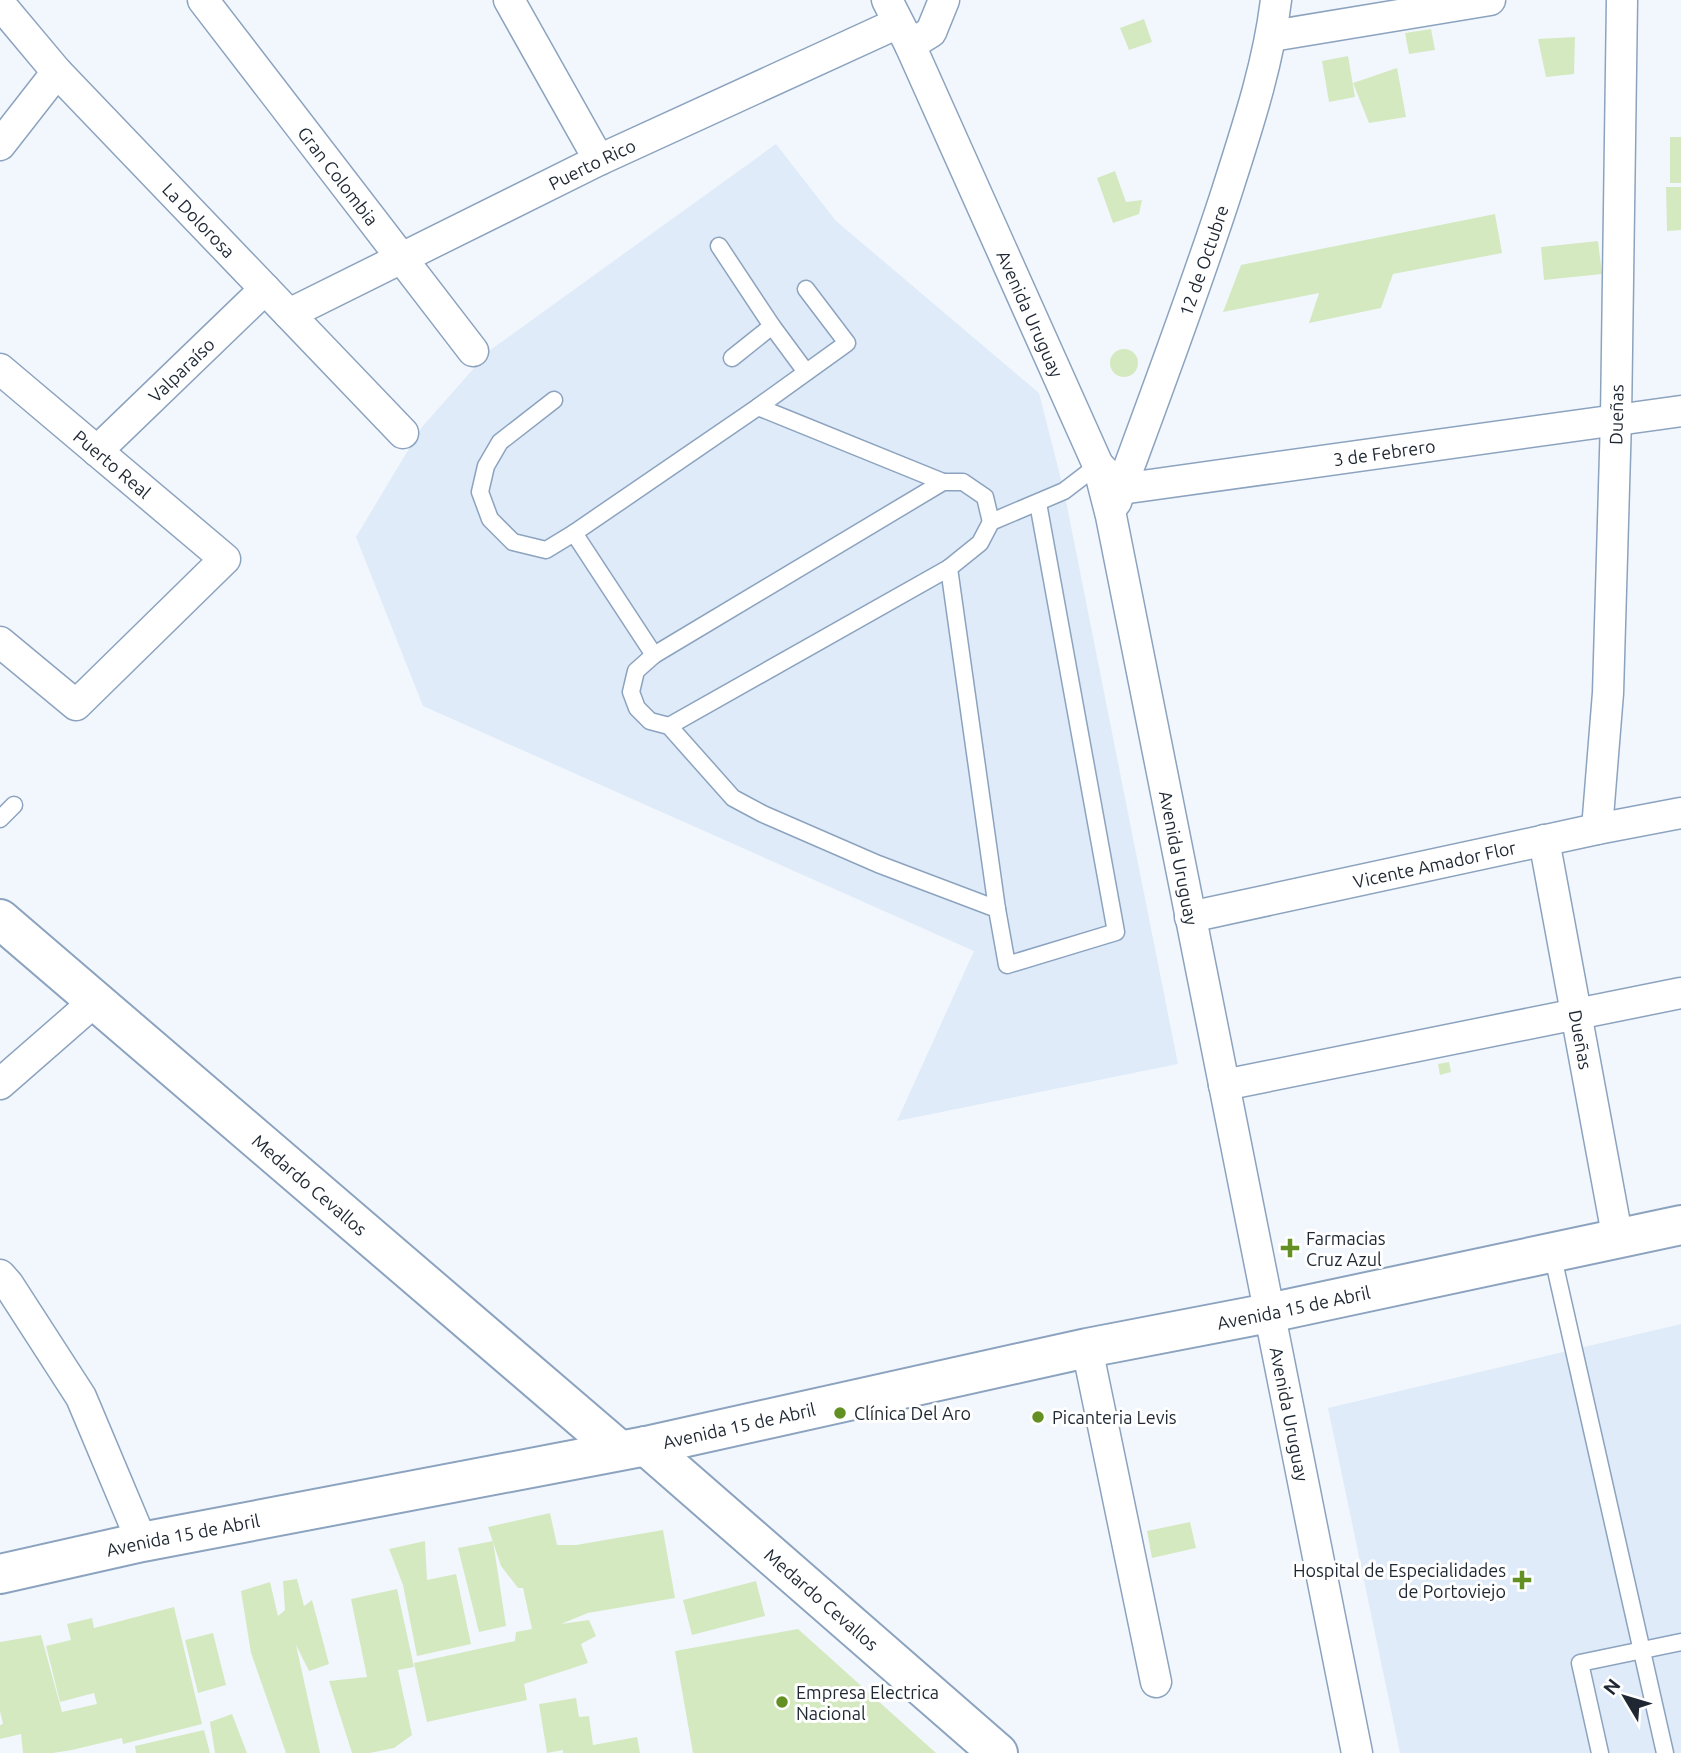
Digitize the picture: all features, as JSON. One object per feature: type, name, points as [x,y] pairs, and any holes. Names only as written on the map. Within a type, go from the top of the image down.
[{"type":"main road","name":"Medardo Cevallos","points":[[0,919],[998,1753]]},
{"type":"main road","name":"Avenida 15 de Abril","points":[[0,1574],[142,1542],[632,1448],[1087,1348],[1269,1313],[1681,1225]]},
{"type":"street","name":"Gran Colombia","points":[[204,0],[473,351]]},
{"type":"street","points":[[509,0],[599,160]]},
{"type":"street","name":"Puerto Rico","points":[[289,314],[599,160],[898,23],[931,32],[944,0]]},
{"type":"street","name":"12 de Octubre","points":[[1116,502],[1210,245],[1255,101],[1272,36],[1276,0]]},
{"type":"street","points":[[1272,36],[1490,0]]},
{"type":"street","name":"Dueñas","points":[[1597,829],[1608,693],[1616,419],[1622,0]]},
{"type":"street","name":"La Dolorosa","points":[[0,4],[57,72],[403,433]]},
{"type":"street","name":"Avenida Uruguay","points":[[898,23],[1098,465]]},
{"type":"street","points":[[0,145],[57,72]]},
{"type":"street","name":"Valparaíso","points":[[97,451],[265,289]]},
{"type":"street","name":"Puerto Real","points":[[0,369],[225,559],[76,705],[0,642]]},
{"type":"street","name":"3 de Febrero","points":[[1116,502],[1616,419],[1681,411]]},
{"type":"street","points":[[1098,465],[1116,502]]},
{"type":"street","name":"Avenida Uruguay","points":[[1116,502],[1190,917],[1357,1753]]},
{"type":"street","name":"Vicente Amador Flor","points":[[1190,917],[1681,813]]},
{"type":"street","name":"Dueñas","points":[[1544,841],[1618,1240]]},
{"type":"street","points":[[1224,1084],[1681,993]]},
{"type":"street","points":[[0,1084],[95,1001]]},
{"type":"street","points":[[0,1275],[8,1283],[81,1397],[142,1542]]},
{"type":"street","points":[[1087,1348],[1156,1682]]},
{"type":"lane","points":[[719,246],[806,372]]},
{"type":"lane","points":[[554,400],[500,442],[485,466],[480,492],[490,519],[513,542],[545,551],[847,344],[806,289]]},
{"type":"lane","points":[[732,358],[772,326]]},
{"type":"lane","points":[[758,407],[943,482],[963,482],[985,497],[991,522]]},
{"type":"lane","points":[[669,726],[949,568],[980,543],[991,522],[1064,491],[1098,465]]},
{"type":"lane","points":[[943,482],[654,655],[636,671],[631,692],[637,708],[650,721],[669,726],[733,798],[763,814],[878,864],[996,909]]},
{"type":"lane","points":[[949,568],[996,909],[1007,965],[1116,932],[1038,503]]},
{"type":"lane","points":[[574,533],[654,655]]},
{"type":"lane","points":[[0,819],[14,805]]},
{"type":"lane","points":[[1552,1254],[1665,1753]]},
{"type":"lane","points":[[1600,1753],[1580,1663],[1681,1642]]},
{"type":"shaded area","points":[[776,144],[836,221],[1039,393],[1064,491],[1178,1064],[897,1121],[974,951],[423,706],[356,537],[422,427],[489,351]]},
{"type":"shaded area","name":"Hospital de Especialidades de Portoviejo","points":[[1681,1324],[1681,1753],[1400,1753],[1328,1408]]},
{"type":"building","points":[[1144,19],[1152,42],[1129,50],[1120,28]]},
{"type":"building","points":[[1431,29],[1435,50],[1409,54],[1405,33]]},
{"type":"building","points":[[1575,37],[1574,74],[1546,77],[1538,39]]},
{"type":"building","points":[[1348,56],[1355,97],[1329,102],[1322,61]]},
{"type":"building","points":[[1397,68],[1406,117],[1369,123],[1353,83]]},
{"type":"building","points":[[1670,137],[1681,137],[1681,183],[1670,183]]},
{"type":"building","points":[[1115,171],[1126,202],[1142,200],[1139,214],[1113,223],[1097,178]]},
{"type":"building","points":[[1666,187],[1681,187],[1681,230],[1667,231]]},
{"type":"building","points":[[1495,214],[1502,253],[1393,274],[1381,308],[1309,323],[1319,293],[1223,312],[1241,265]]},
{"type":"building","points":[[1598,241],[1602,274],[1544,280],[1541,247]]},
{"type":"building","points":[[1124,349],[1134,353],[1138,363],[1134,373],[1124,377],[1114,373],[1110,363],[1114,353]]},
{"type":"building","points":[[1449,1062],[1451,1072],[1440,1075],[1438,1064]]},
{"type":"building","points":[[550,1513],[557,1545],[576,1545],[663,1530],[675,1598],[588,1613],[561,1624],[589,1620],[596,1636],[581,1644],[588,1663],[524,1684],[527,1700],[427,1722],[414,1663],[515,1641],[516,1632],[532,1629],[523,1588],[518,1588],[501,1566],[488,1527]]},
{"type":"building","points":[[1190,1522],[1196,1548],[1152,1558],[1147,1531]]},
{"type":"building","points":[[425,1541],[427,1580],[456,1574],[471,1644],[417,1656],[403,1585],[389,1549]]},
{"type":"building","points":[[493,1541],[506,1626],[479,1632],[458,1548]]},
{"type":"building","points":[[297,1579],[304,1606],[312,1600],[329,1664],[309,1671],[296,1645],[320,1753],[286,1753],[251,1653],[241,1591],[270,1582],[278,1616],[285,1610],[283,1581]]},
{"type":"building","points":[[756,1581],[765,1616],[692,1635],[683,1600]]},
{"type":"building","points":[[397,1589],[414,1667],[398,1670],[412,1735],[394,1748],[370,1753],[352,1753],[329,1681],[367,1677],[351,1599]]},
{"type":"building","points":[[174,1607],[202,1724],[123,1744],[122,1738],[53,1753],[23,1753],[21,1734],[0,1739],[0,1725],[3,1724],[0,1711],[0,1642],[41,1635],[62,1712],[97,1704],[94,1693],[60,1702],[46,1646],[71,1640],[67,1624],[92,1618],[94,1628]]},
{"type":"building","name":"Empresa Electrica Nacional","points":[[798,1629],[936,1753],[693,1753],[675,1651]]},
{"type":"building","points":[[213,1633],[226,1685],[198,1693],[185,1640]]},
{"type":"building","points":[[576,1698],[579,1717],[589,1716],[593,1745],[637,1737],[640,1753],[563,1753],[563,1750],[547,1753],[539,1704]]},
{"type":"building","points":[[232,1714],[247,1753],[215,1753],[210,1722]]},
{"type":"building","points":[[204,1730],[210,1753],[136,1753],[135,1746]]},
{"type":"place","name":"Farmacias Cruz Azul","points":[[1290,1248]]},
{"type":"place","name":"Clínica Del Aro","points":[[840,1413]]},
{"type":"place","name":"Picanteria Levis","points":[[1038,1417]]},
{"type":"place","name":"Hospital de Especialidades de Portoviejo","points":[[1522,1580]]},
{"type":"place","name":"Empresa Electrica Nacional","points":[[782,1702]]}]
